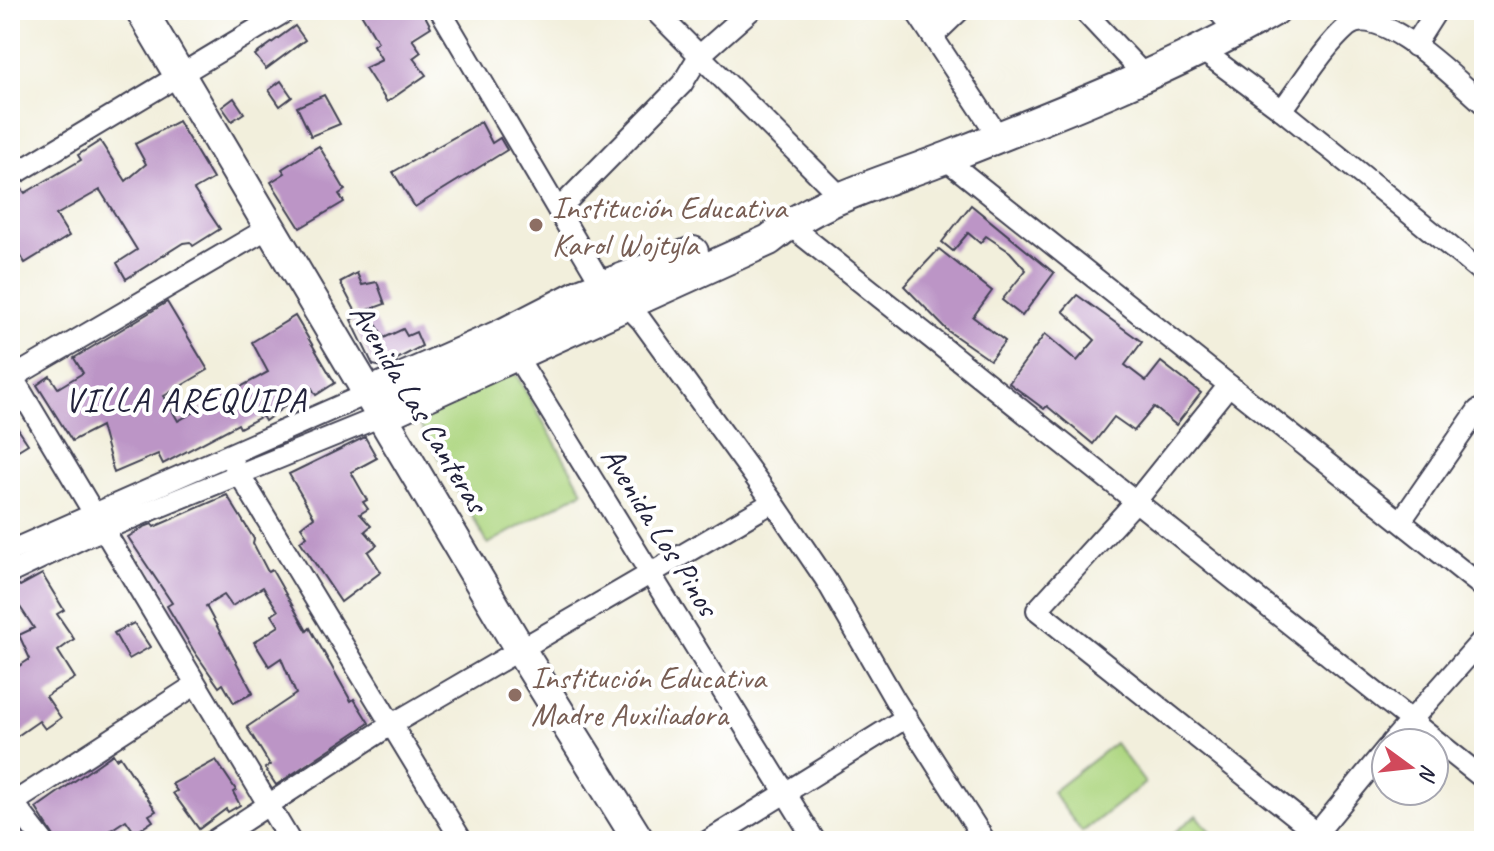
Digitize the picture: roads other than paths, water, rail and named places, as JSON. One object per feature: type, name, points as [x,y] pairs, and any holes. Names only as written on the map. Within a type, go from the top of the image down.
[{"type":"street","name":"Avenida Las Canteras","points":[[141,10],[521,651],[639,841]]},
{"type":"street","points":[[10,177],[288,10]]},
{"type":"street","points":[[440,10],[595,273],[641,320],[773,502],[826,580],[985,841]]},
{"type":"street","points":[[654,10],[841,197]]},
{"type":"street","points":[[559,209],[682,84],[699,56],[751,10]]},
{"type":"street","points":[[915,10],[998,136]]},
{"type":"street","points":[[933,36],[960,10]]},
{"type":"street","points":[[1083,10],[1144,75]]},
{"type":"street","points":[[10,551],[100,523],[376,404],[509,343],[581,294],[617,294],[763,224],[788,224],[841,197],[1144,75],[1200,49],[1227,21],[1275,10]]},
{"type":"street","points":[[1414,46],[1437,10]]},
{"type":"street","points":[[1282,110],[1348,26],[1365,19],[1386,24],[1484,104]]},
{"type":"street","points":[[1200,49],[1282,110],[1484,274]]},
{"type":"street","points":[[944,158],[1484,588]]},
{"type":"street","points":[[788,224],[1484,779]]},
{"type":"street","points":[[270,227],[11,376],[290,841]]},
{"type":"street","name":"Avenida Los Pinos","points":[[509,343],[815,841]]},
{"type":"street","points":[[1229,385],[1136,501],[1037,610],[1322,837],[1370,771]]},
{"type":"street","points":[[1401,521],[1478,410],[1484,415]]},
{"type":"street","points":[[234,466],[389,726],[462,841]]},
{"type":"street","points":[[213,841],[389,726],[773,502]]},
{"type":"street","points":[[10,573],[100,523]]},
{"type":"street","points":[[1405,727],[1484,638]]},
{"type":"street","points":[[43,841],[12,800],[195,685]]},
{"type":"street","points":[[708,841],[907,717]]},
{"type":"place","name":"Institución Educativa Karol Wojtyla","points":[[536,225]]},
{"type":"place","name":"Institución Educativa Madre Auxiliadora","points":[[515,695]]},
{"type":"district","name":"VILLA AREQUIPA","points":[[186,399]]}]
